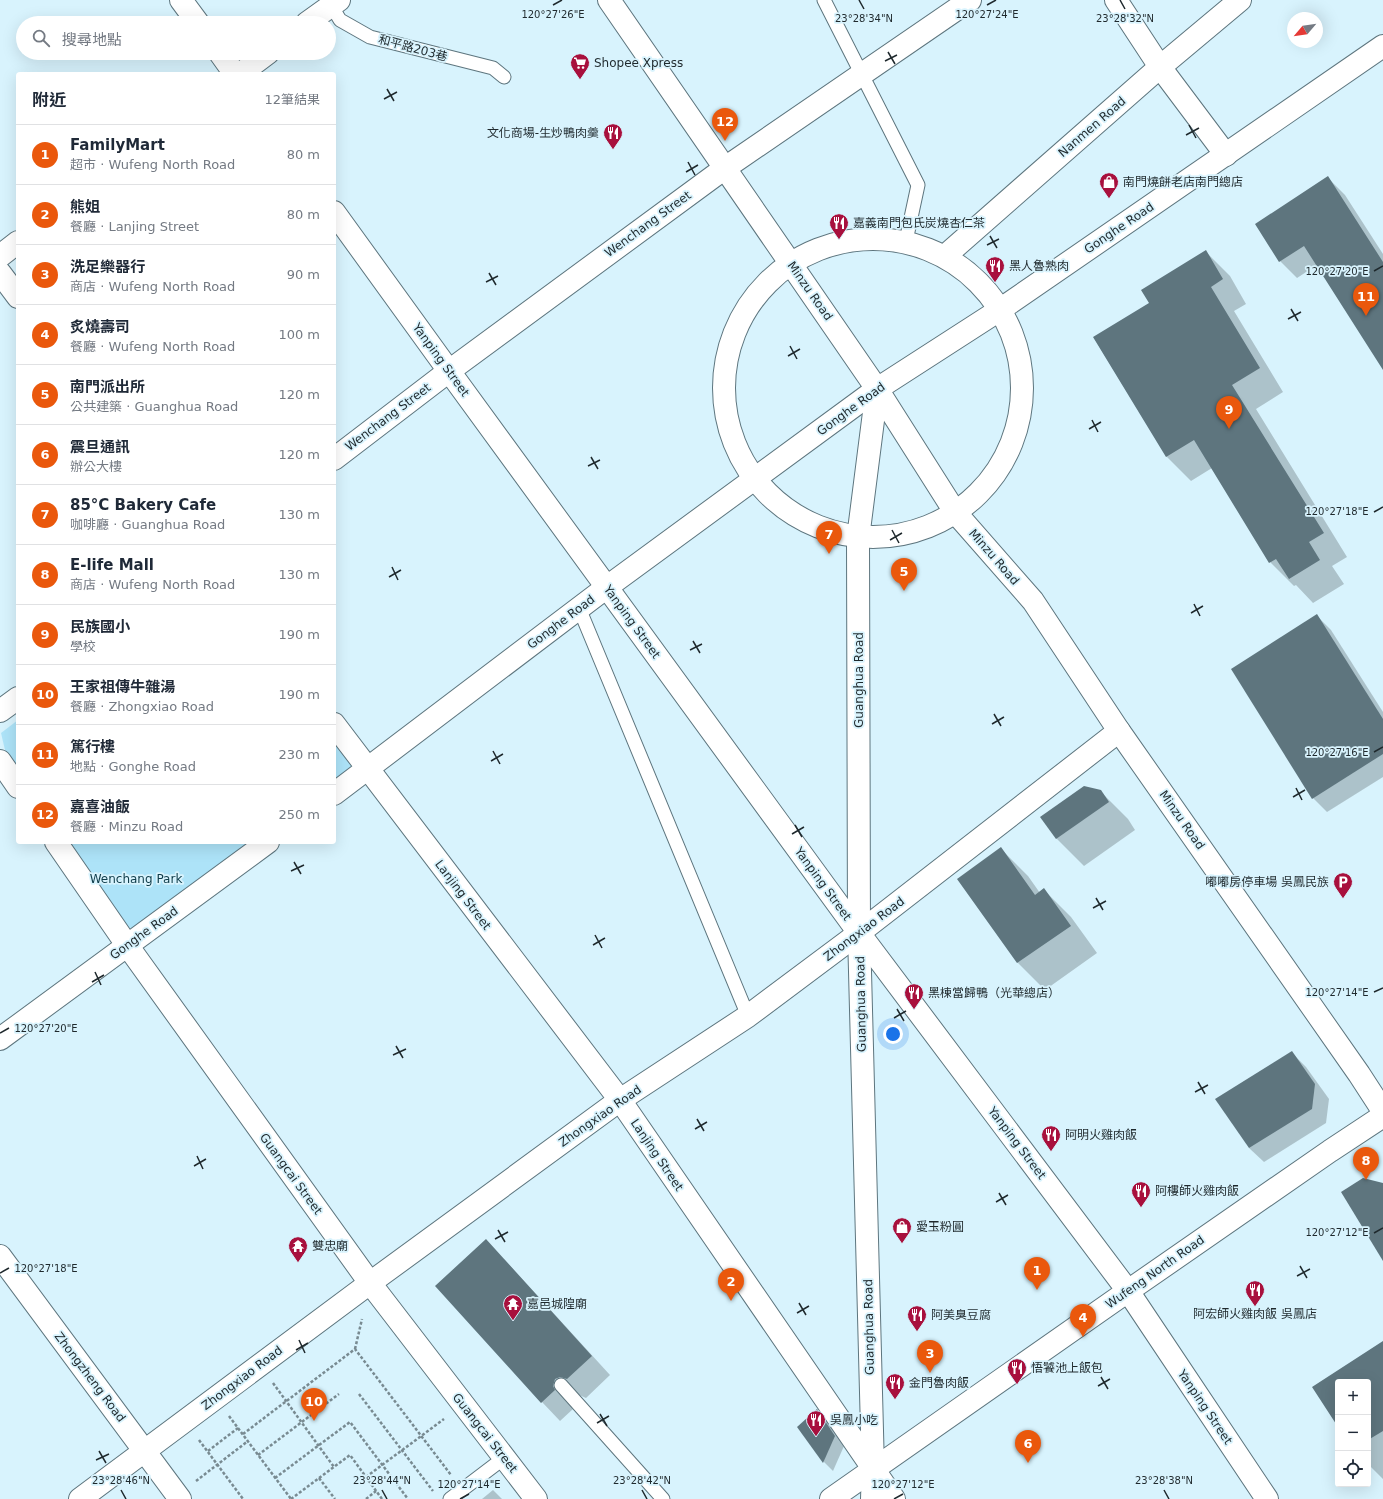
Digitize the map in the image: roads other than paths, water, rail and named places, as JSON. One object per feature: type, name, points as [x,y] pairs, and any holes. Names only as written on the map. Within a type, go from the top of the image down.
[{"type":"street","points":[[182,0],[193,16]]},
{"type":"street","name":"Minzu Road","points":[[609,0],[877,389],[955,512],[1033,601],[1119,731],[1355,1068],[1383,1111]]},
{"type":"street","name":"Wenchang Street","points":[[336,457],[449,371],[725,168],[970,0]]},
{"type":"street","points":[[1116,0],[1160,67],[1226,155]]},
{"type":"street","name":"Nanmen Road","points":[[945,256],[1160,67],[1240,0]]},
{"type":"street","points":[[317,16],[335,3]]},
{"type":"street","name":"Gonghe Road","points":[[336,792],[607,587],[877,389],[1001,309],[1383,46]]},
{"type":"street","points":[[225,60],[234,72]]},
{"type":"street","points":[[243,72],[259,60]]},
{"type":"street","name":"Yanping Street","points":[[336,215],[859,933],[1128,1291],[1267,1499]]},
{"type":"street","points":[[862,238],[906,241],[945,256],[977,279],[1001,309],[1019,353],[1023,400],[1012,446],[988,486],[955,512],[923,531],[891,538],[858,538],[819,529],[783,509],[754,480],[731,439],[722,392],[728,346],[749,303],[791,265],[819,247],[862,238]]},
{"type":"street","points":[[0,256],[16,244]]},
{"type":"street","points":[[0,272],[16,294]]},
{"type":"street","name":"Guanghua Road","points":[[872,1499],[873,1469],[859,933],[858,538],[877,389]]},
{"type":"street","points":[[0,711],[16,699]]},
{"type":"street","name":"Lanjing Street","points":[[336,727],[620,1100],[894,1499]]},
{"type":"street","name":"Zhongxiao Road","points":[[80,1499],[370,1283],[620,1100],[748,1016],[859,933],[1119,731]]},
{"type":"street","points":[[0,761],[16,784]]},
{"type":"street","name":"Guangcai Street","points":[[57,844],[127,945],[370,1283],[536,1499]]},
{"type":"street","name":"Gonghe Road","points":[[0,1039],[265,844]]},
{"type":"street","name":"Wufeng North Road","points":[[831,1499],[1128,1291],[1383,1116]]},
{"type":"street","name":"Zhongzheng Road","points":[[0,1256],[178,1497]]},
{"type":"lane","points":[[824,0],[918,185],[906,241]]},
{"type":"lane","name":"和平路203巷","points":[[335,3],[340,20],[370,37],[493,68],[504,77]]},
{"type":"lane","points":[[579,608],[748,1016]]},
{"type":"lane","points":[[561,1385],[663,1499]]},
{"type":"lane","points":[[450,1499],[504,1458]]},
{"type":"place","name":"Shopee Xpress","points":[[580,80]]},
{"type":"place","name":"嘉喜油飯","points":[[725,141]]},
{"type":"place","name":"文化商場-生炒鴨肉羹","points":[[613,150]]},
{"type":"place","name":"南門燒餅老店南門總店","points":[[1109,199]]},
{"type":"place","name":"嘉義南門包氏炭燒杏仁茶","points":[[839,240]]},
{"type":"place","name":"黑人魯熟肉","points":[[995,283]]},
{"type":"place","name":"篤行樓","points":[[1366,316]]},
{"type":"place","name":"民族國小","points":[[1229,429]]},
{"type":"place","name":"85°C Bakery Cafe","points":[[829,554]]},
{"type":"place","name":"南門派出所","points":[[904,591]]},
{"type":"place","name":"嘟嘟房停車場 吳鳳民族","points":[[1343,899]]},
{"type":"place","name":"黑棟當歸鴨（光華總店）","points":[[914,1010]]},
{"type":"place","name":"阿明火雞肉飯","points":[[1051,1152]]},
{"type":"place","name":"E-life Mall","points":[[1366,1180]]},
{"type":"place","name":"阿樓師火雞肉飯","points":[[1141,1208]]},
{"type":"place","name":"愛玉粉圓","points":[[902,1244]]},
{"type":"place","name":"雙忠廟","points":[[298,1263]]},
{"type":"place","name":"FamilyMart","points":[[1037,1290]]},
{"type":"place","name":"熊姐","points":[[731,1301]]},
{"type":"place","name":"阿宏師火雞肉飯 吳鳳店","points":[[1255,1307]]},
{"type":"place","name":"嘉邑城隍廟","points":[[513,1321]]},
{"type":"place","name":"阿美臭豆腐","points":[[917,1332]]},
{"type":"place","name":"炙燒壽司","points":[[1083,1337]]},
{"type":"place","name":"洗足樂器行","points":[[930,1373]]},
{"type":"place","name":"悟饕池上飯包","points":[[1017,1385]]},
{"type":"place","name":"金門魯肉飯","points":[[895,1400]]},
{"type":"place","name":"王家祖傳牛雜湯","points":[[314,1421]]},
{"type":"place","name":"吳鳳小吃","points":[[816,1437]]},
{"type":"place","name":"震旦通訊","points":[[1028,1463]]},
{"type":"park label","name":"Wenchang Park","points":[[136,879]]}]
